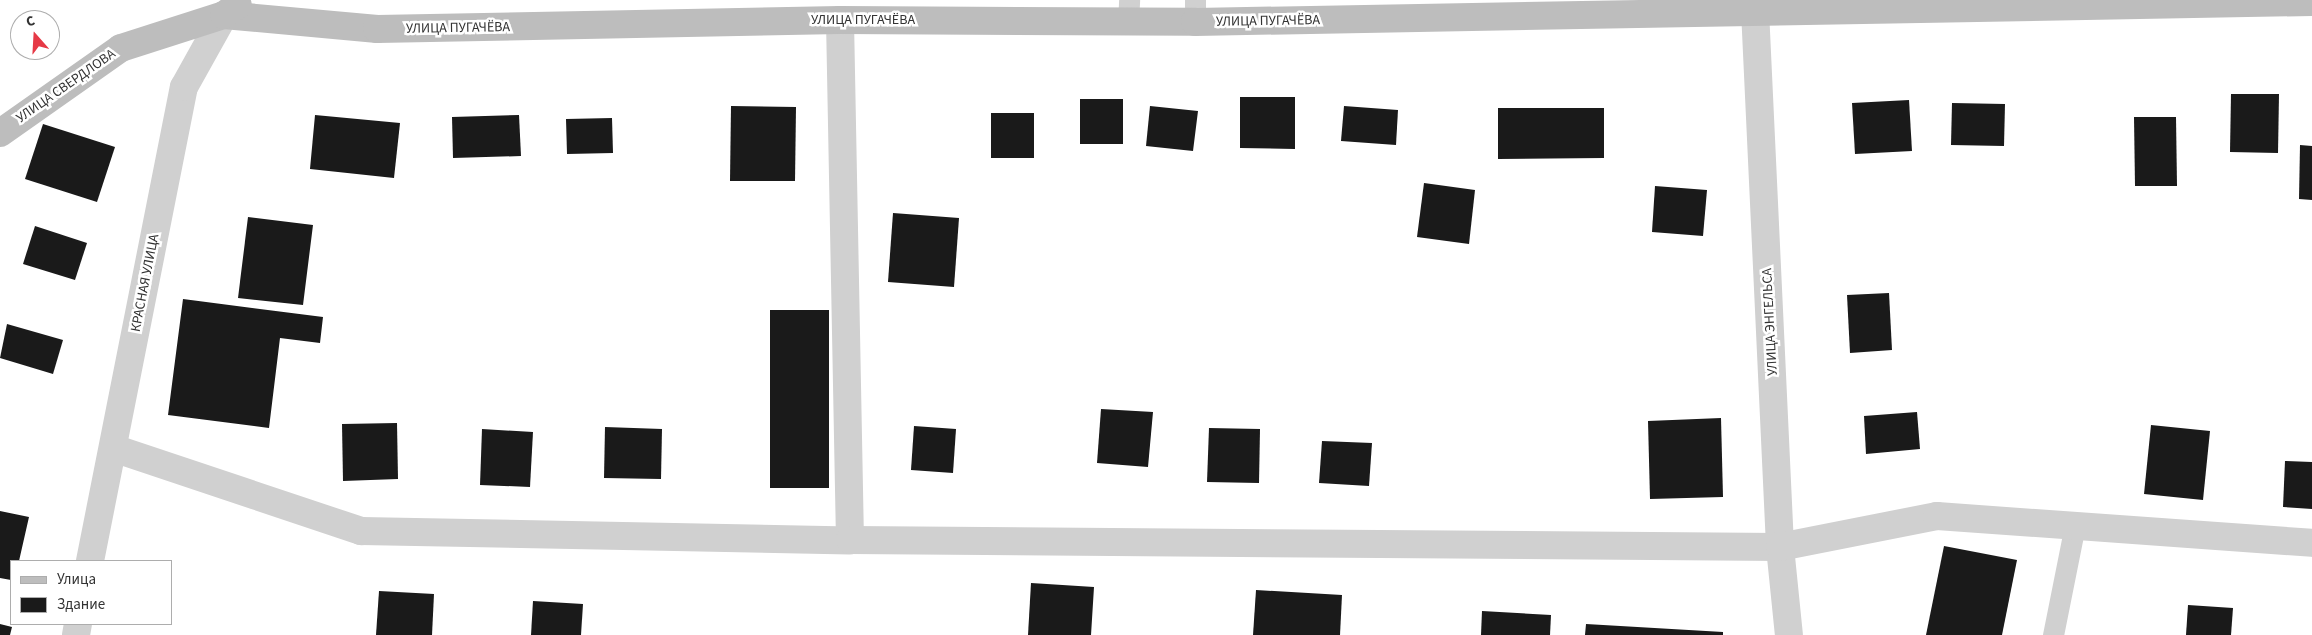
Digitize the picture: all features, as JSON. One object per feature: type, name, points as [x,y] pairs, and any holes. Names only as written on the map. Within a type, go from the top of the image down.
[{"type":"street","name":"УЛИЦА ПУГАЧЁВА","points":[[235,7],[377,29],[840,20],[1128,11],[1755,10],[2312,2]]},
{"type":"street","name":"УЛИЦА СВЕРДЛОВА","points":[[0,133],[121,48],[235,7]]},
{"type":"street","name":"КРАСНАЯ УЛИЦА","points":[[90,560],[184,87],[235,7]]},
{"type":"street","name":"УЛИЦА ЭНГЕЛЬСА","points":[[1755,10],[1780,547],[1789,635]]},
{"type":"street","points":[[840,20],[850,540]]},
{"type":"street","points":[[113,448],[361,531],[850,540],[1780,547],[1937,516],[2312,543]]},
{"type":"lane","points":[[2053,635],[2075,525]]},
{"type":"building","points":[[2231,94],[2279,94],[2278,153],[2230,152]]},
{"type":"building","points":[[1240,97],[1295,97],[1295,149],[1240,148]]},
{"type":"building","points":[[1080,99],[1123,99],[1123,144],[1080,144]]},
{"type":"building","points":[[1909,100],[1912,151],[1855,154],[1852,103]]},
{"type":"building","points":[[1952,103],[2005,104],[2004,146],[1951,145]]},
{"type":"building","points":[[731,106],[796,107],[795,181],[730,181]]},
{"type":"building","points":[[1150,106],[1198,111],[1193,151],[1146,146]]},
{"type":"building","points":[[1344,106],[1398,110],[1396,145],[1341,141]]},
{"type":"building","points":[[1498,108],[1604,108],[1604,158],[1498,159]]},
{"type":"building","points":[[991,113],[1034,113],[1034,158],[991,158]]},
{"type":"building","points":[[315,115],[400,123],[394,178],[310,169]]},
{"type":"building","points":[[519,115],[521,156],[453,158],[452,117]]},
{"type":"building","points":[[2134,117],[2176,117],[2177,186],[2135,186]]},
{"type":"building","points":[[612,118],[613,153],[567,154],[566,119]]},
{"type":"building","points":[[43,124],[115,147],[97,202],[25,179]]},
{"type":"building","points":[[2300,145],[2312,146],[2312,200],[2299,199]]},
{"type":"building","points":[[1424,183],[1475,190],[1469,244],[1417,237]]},
{"type":"building","points":[[1655,186],[1707,190],[1703,236],[1652,232]]},
{"type":"building","points":[[893,213],[959,218],[954,287],[888,282]]},
{"type":"building","points":[[248,217],[313,225],[303,305],[238,298]]},
{"type":"building","points":[[35,226],[87,243],[75,280],[23,264]]},
{"type":"building","points":[[1889,293],[1892,350],[1850,353],[1847,295]]},
{"type":"building","points":[[183,299],[323,317],[320,343],[280,338],[269,428],[168,415]]},
{"type":"building","points":[[770,310],[829,310],[829,488],[770,488]]},
{"type":"building","points":[[7,324],[63,340],[53,374],[0,358]]},
{"type":"building","points":[[1101,409],[1153,412],[1148,467],[1097,463]]},
{"type":"building","points":[[1917,412],[1920,449],[1866,454],[1864,416]]},
{"type":"building","points":[[1721,418],[1723,497],[1650,499],[1648,421]]},
{"type":"building","points":[[397,423],[398,479],[343,481],[342,424]]},
{"type":"building","points":[[2151,425],[2210,431],[2203,500],[2144,494]]},
{"type":"building","points":[[914,426],[956,429],[953,473],[911,470]]},
{"type":"building","points":[[605,427],[662,429],[661,479],[604,478]]},
{"type":"building","points":[[1209,428],[1260,429],[1259,483],[1207,482]]},
{"type":"building","points":[[482,429],[533,432],[530,487],[480,485]]},
{"type":"building","points":[[1322,441],[1372,443],[1369,486],[1319,483]]},
{"type":"building","points":[[2285,461],[2312,462],[2312,509],[2283,507]]},
{"type":"building","points":[[0,511],[29,517],[19,560],[10,560],[10,580],[0,578]]},
{"type":"building","points":[[1944,546],[2017,560],[2002,635],[1926,635]]},
{"type":"building","points":[[1031,583],[1094,587],[1091,635],[1028,635]]},
{"type":"building","points":[[1256,590],[1342,595],[1340,635],[1253,635]]},
{"type":"building","points":[[379,591],[434,594],[432,635],[376,635]]},
{"type":"building","points":[[533,601],[583,604],[581,635],[531,635]]},
{"type":"building","points":[[2188,605],[2233,608],[2231,635],[2186,635]]},
{"type":"building","points":[[1482,611],[1551,615],[1550,635],[1481,635]]},
{"type":"building","points":[[0,624],[12,627],[10,635],[0,635]]},
{"type":"building","points":[[1586,624],[1723,632],[1723,635],[1585,635]]}]
